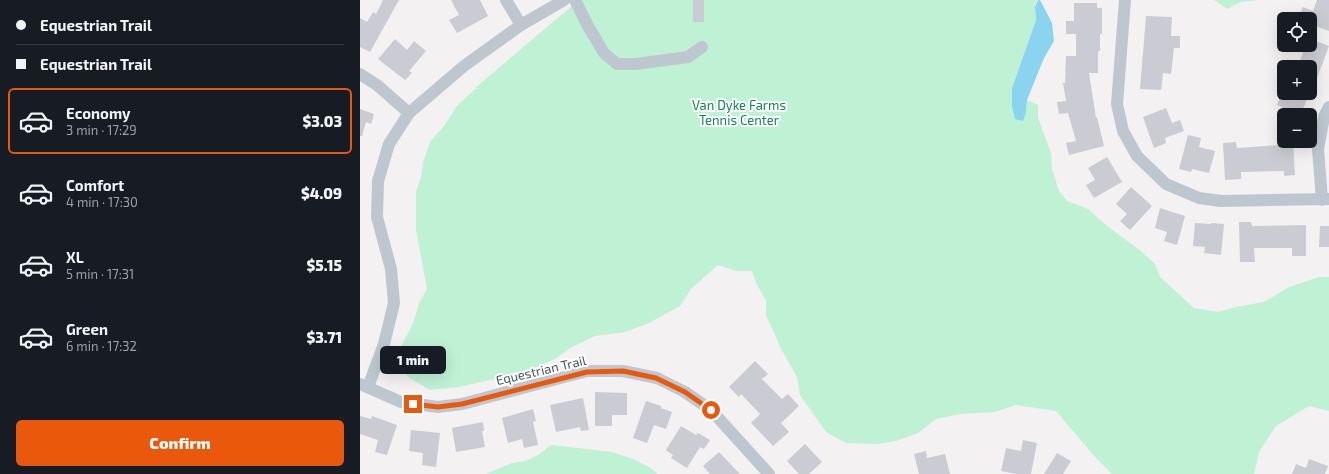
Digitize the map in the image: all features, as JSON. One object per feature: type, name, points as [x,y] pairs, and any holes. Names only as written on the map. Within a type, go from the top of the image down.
[{"type":"street","points":[[506,0],[521,25]]},
{"type":"street","points":[[364,385],[384,344],[394,303],[391,269],[377,217],[378,181],[389,144],[409,113],[464,66],[521,25],[564,0]]},
{"type":"street","points":[[575,0],[588,26],[604,52],[617,64],[636,64],[688,57],[702,47]]},
{"type":"street","points":[[1125,0],[1117,104],[1123,131],[1137,156],[1166,184],[1199,198],[1221,201],[1325,200],[1318,149],[1324,117],[1329,107]]},
{"type":"street","points":[[360,74],[377,85],[409,113]]},
{"type":"street","name":"Equestrian Trail","points":[[364,385],[400,402],[438,407],[462,404],[587,372],[623,371],[656,378],[685,392],[711,410],[769,474]]},
{"type":"green space","name":"Van Dyke Farms Tennis Center","points":[[579,0],[1037,0],[1035,7],[1036,20],[1012,88],[1026,112],[1027,100],[1038,105],[1038,118],[1051,153],[1052,169],[1059,191],[1067,201],[1088,209],[1107,226],[1141,251],[1155,264],[1160,277],[1194,308],[1218,312],[1264,302],[1289,287],[1319,277],[1329,277],[1329,411],[1309,406],[1276,426],[1259,452],[1254,474],[1112,474],[1096,458],[1056,411],[1016,405],[995,412],[960,414],[936,419],[918,433],[896,441],[878,444],[846,443],[826,432],[800,395],[797,377],[780,347],[766,316],[766,300],[757,285],[752,271],[736,271],[718,265],[691,289],[680,306],[649,323],[625,332],[595,336],[572,347],[555,359],[521,374],[459,387],[430,390],[410,378],[401,370],[400,349],[414,321],[419,303],[427,289],[416,230],[416,192],[430,142],[444,126],[457,106],[475,89],[481,88],[475,88]]},
{"type":"green space","points":[[1214,0],[1258,0],[1241,2],[1227,9]]},
{"type":"green space","points":[[551,445],[612,452],[633,459],[651,468],[658,474],[486,474],[512,463],[525,461],[538,455]]},
{"type":"water","points":[[1038,0],[1040,0],[1052,23],[1054,41],[1044,58],[1027,100],[1026,112],[1023,121],[1015,119],[1012,106],[1012,88],[1036,20],[1035,7]]},
{"type":"building","points":[[383,0],[399,0],[370,52],[360,47],[360,18],[367,22],[373,12],[376,14]]},
{"type":"building","points":[[451,0],[480,0],[488,16],[457,33],[449,20],[459,15]]},
{"type":"building","points":[[693,0],[704,0],[704,22],[693,22]]},
{"type":"building","points":[[1317,0],[1329,0],[1329,31],[1317,27],[1317,12],[1301,12],[1303,7],[1313,11]]},
{"type":"building","points":[[1074,3],[1097,3],[1097,8],[1102,8],[1102,34],[1100,34],[1100,51],[1098,51],[1098,73],[1089,73],[1096,118],[1097,117],[1104,146],[1069,155],[1066,143],[1076,141],[1068,113],[1059,114],[1057,102],[1066,101],[1063,83],[1065,83],[1066,56],[1076,56],[1076,34],[1066,34],[1066,21],[1074,21]]},
{"type":"building","points":[[1146,16],[1172,17],[1171,36],[1180,36],[1180,48],[1174,48],[1171,74],[1163,73],[1161,90],[1140,89]]},
{"type":"building","points":[[395,39],[407,50],[414,41],[426,51],[409,71],[412,73],[405,80],[378,59]]},
{"type":"building","points":[[1317,42],[1329,46],[1317,78],[1317,60],[1300,60],[1303,52],[1317,52]]},
{"type":"building","points":[[1279,100],[1307,100],[1303,108],[1284,108],[1277,105]]},
{"type":"building","points":[[1166,108],[1172,123],[1180,120],[1184,131],[1165,138],[1166,143],[1154,148],[1143,117]]},
{"type":"building","points":[[360,109],[374,114],[371,124],[366,122],[362,136],[360,136]]},
{"type":"building","points":[[1188,135],[1201,138],[1199,147],[1215,151],[1209,173],[1192,169],[1191,172],[1179,169]]},
{"type":"building","points":[[1236,142],[1237,148],[1277,145],[1277,148],[1293,148],[1295,175],[1284,176],[1284,171],[1241,172],[1241,179],[1225,180],[1223,143]]},
{"type":"building","points":[[1107,157],[1122,182],[1094,198],[1086,185],[1095,180],[1088,168]]},
{"type":"building","points":[[1131,187],[1152,206],[1130,230],[1120,221],[1127,214],[1116,204]]},
{"type":"building","points":[[1160,208],[1185,216],[1177,245],[1164,241],[1167,232],[1155,228]]},
{"type":"building","points":[[1239,222],[1251,222],[1252,226],[1306,225],[1306,256],[1292,256],[1292,248],[1254,248],[1255,262],[1240,262]]},
{"type":"building","points":[[1195,223],[1224,224],[1221,255],[1204,253],[1205,247],[1193,246]]},
{"type":"building","points":[[1320,226],[1329,226],[1329,247],[1319,247]]},
{"type":"building","points":[[755,361],[768,374],[762,379],[782,399],[788,394],[799,406],[781,423],[789,432],[773,446],[751,423],[760,414],[741,394],[739,397],[729,387]]},
{"type":"building","points":[[595,392],[627,393],[627,415],[612,415],[612,426],[595,426]]},
{"type":"building","points":[[583,398],[589,430],[581,431],[580,427],[556,432],[550,405]]},
{"type":"building","points":[[646,401],[661,406],[661,408],[672,412],[666,429],[654,425],[647,443],[633,438]]},
{"type":"building","points":[[533,409],[536,421],[533,422],[538,445],[524,448],[522,439],[508,443],[502,418]]},
{"type":"building","points":[[360,416],[371,419],[372,416],[397,425],[387,455],[375,452],[378,440],[360,434]]},
{"type":"building","points":[[483,422],[484,431],[482,431],[485,447],[456,452],[452,428]]},
{"type":"building","points":[[681,426],[696,435],[698,433],[710,440],[704,449],[700,447],[687,468],[671,458],[673,455],[666,450]]},
{"type":"building","points":[[411,430],[440,433],[436,467],[422,465],[423,453],[409,451]]},
{"type":"building","points":[[1023,440],[1037,443],[1031,474],[1016,474],[1001,471],[1006,448],[1021,451]]},
{"type":"building","points":[[805,444],[822,462],[809,474],[799,474],[787,461]]},
{"type":"building","points":[[926,451],[927,458],[945,454],[950,474],[919,474],[914,454]]},
{"type":"building","points":[[719,452],[740,474],[710,474],[703,466]]},
{"type":"building","points":[[1057,453],[1071,461],[1063,474],[1044,474]]},
{"type":"building","points":[[1309,459],[1328,466],[1325,474],[1292,474],[1296,464],[1306,468]]},
{"type":"route","points":[[413,404],[438,407],[462,404],[587,372],[623,371],[656,378],[685,392],[711,410]]}]
